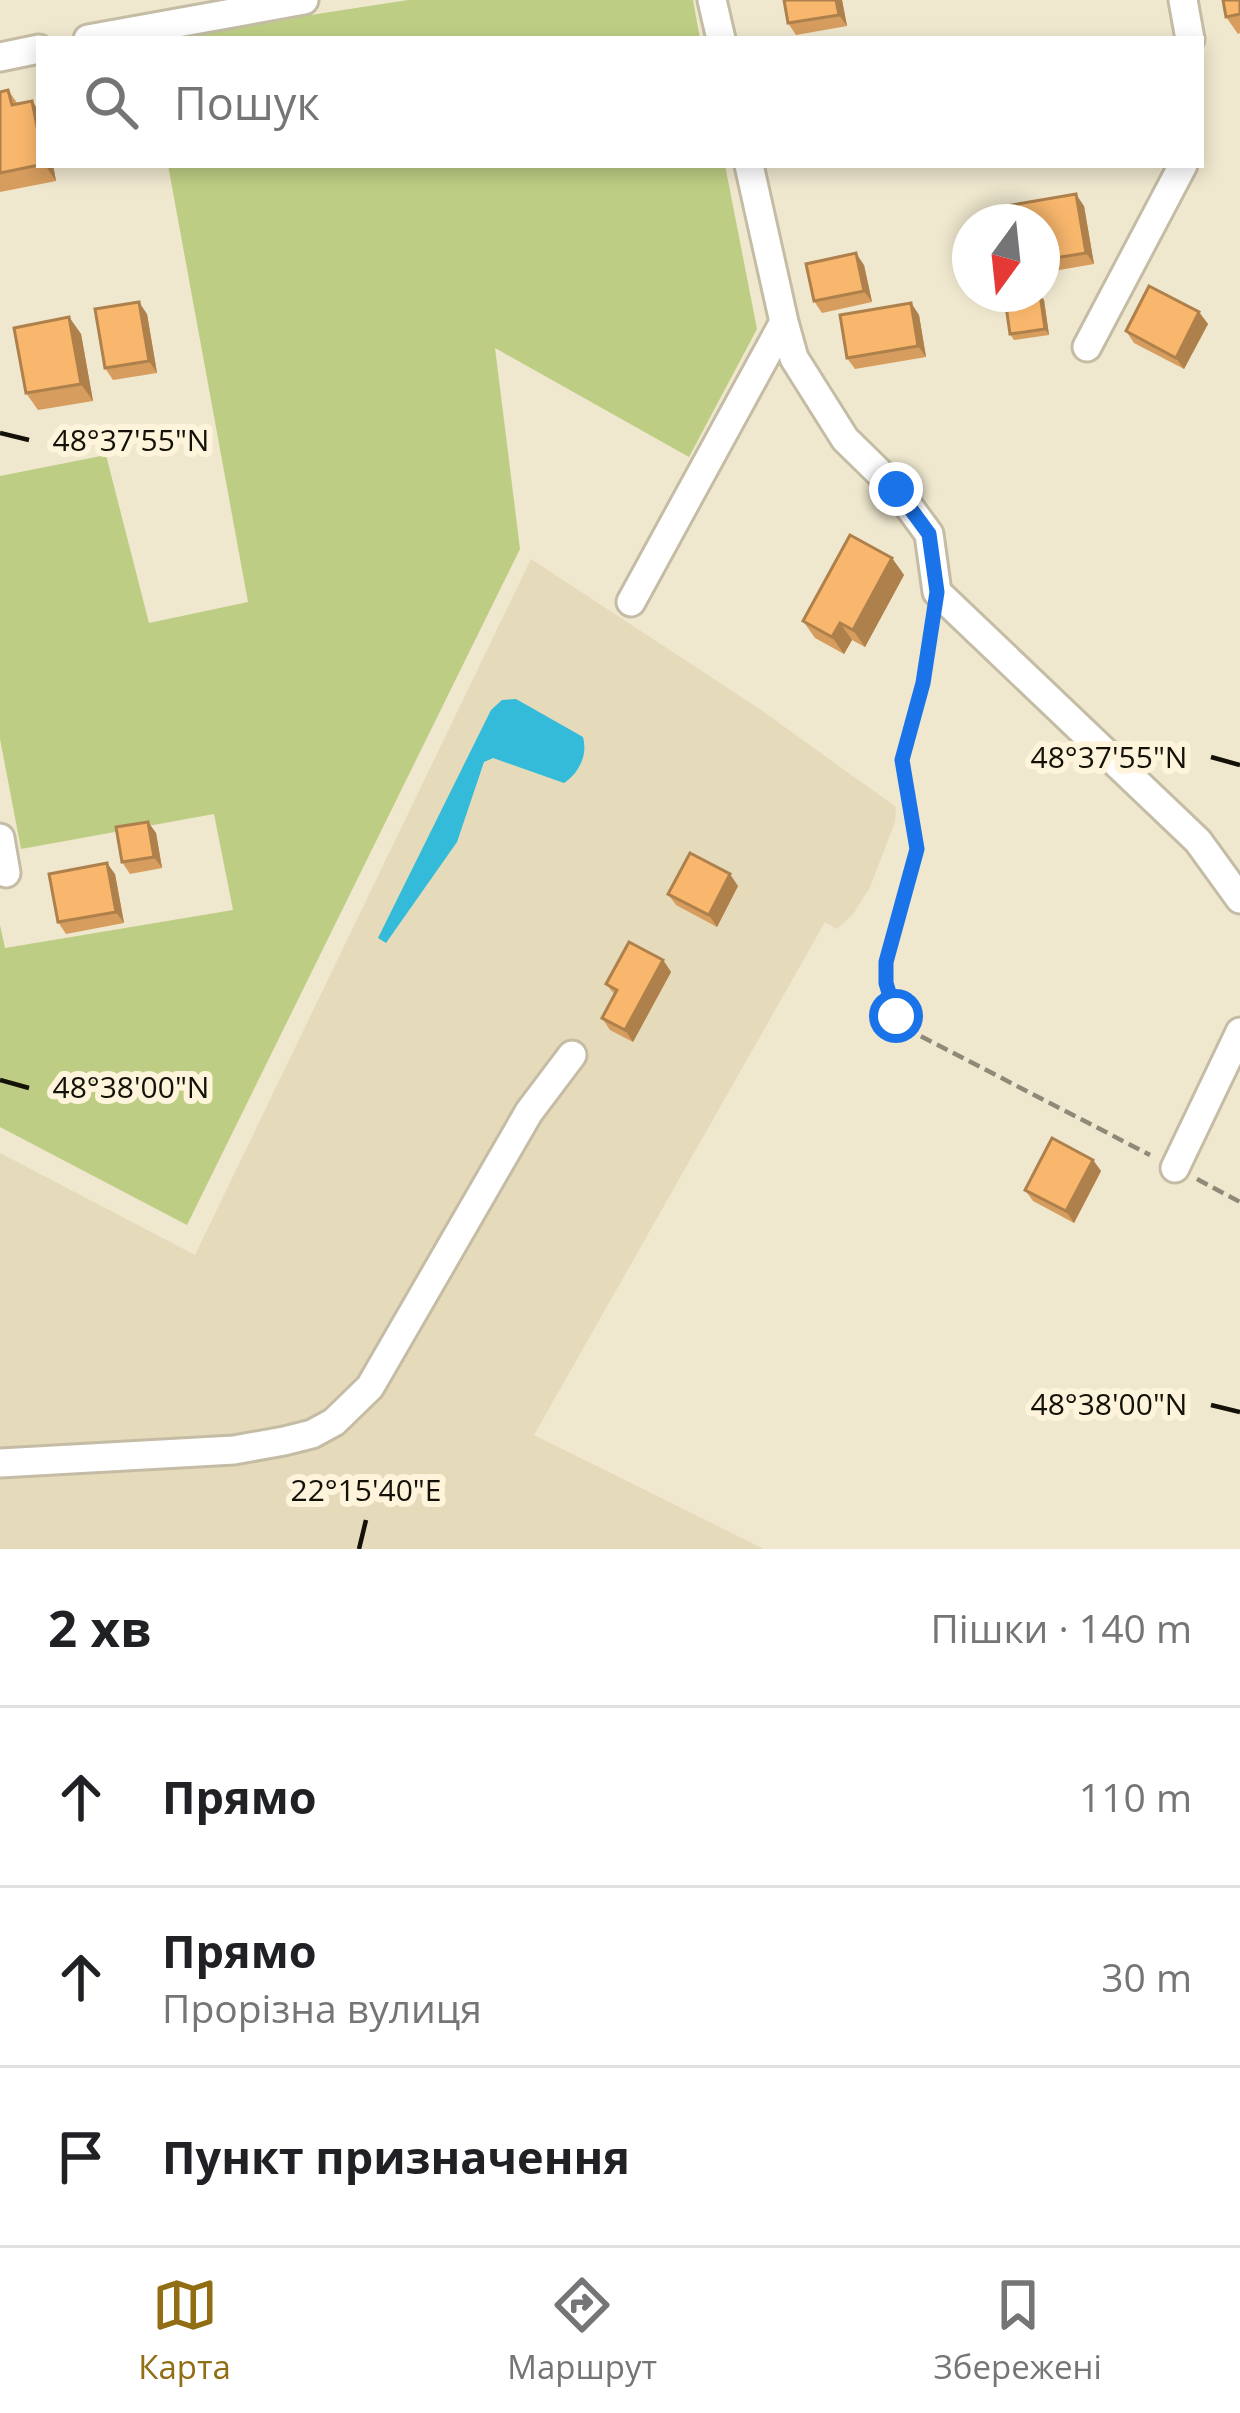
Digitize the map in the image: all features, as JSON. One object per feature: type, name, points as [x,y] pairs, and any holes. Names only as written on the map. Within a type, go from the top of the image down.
[{"type":"street","points":[[96,36],[158,12],[304,0]]},
{"type":"street","points":[[712,0],[720,36]]},
{"type":"street","points":[[1183,0],[1189,36]]},
{"type":"street","points":[[0,57],[36,50]]},
{"type":"street","points":[[750,168],[794,358],[845,440],[896,489],[929,534],[937,592],[1198,841],[1240,899]]},
{"type":"street","points":[[1087,347],[1181,168]]},
{"type":"street","points":[[632,602],[784,322]]},
{"type":"street","points":[[0,838],[6,873]]},
{"type":"street","points":[[1174,1168],[1240,1032]]},
{"type":"street","points":[[0,1463],[234,1450],[312,1434],[334,1422],[370,1388],[529,1112],[572,1055]]},
{"type":"path","points":[[937,592],[923,683],[902,760],[917,849],[886,962],[896,1016],[909,1030],[1240,1202]]},
{"type":"shaded area","points":[[531,559],[758,708],[896,807],[895,822],[870,887],[837,929],[825,922],[534,1435],[764,1549],[0,1549],[0,1153],[195,1255]]},
{"type":"green space","points":[[408,0],[693,0],[699,36],[175,36]]},
{"type":"green space","points":[[169,168],[726,168],[757,329],[689,457],[495,348],[520,549],[187,1225],[0,1127],[0,925],[5,948],[233,910],[214,814],[21,849],[0,739],[0,476],[106,455],[149,623],[248,602]]},
{"type":"water","points":[[516,699],[583,737],[578,769],[564,783],[493,758],[484,762],[457,842],[386,943],[378,938],[491,710],[502,700]]},
{"type":"building","points":[[784,0],[836,0],[839,15],[788,23]]},
{"type":"building","points":[[1223,0],[1240,0],[1240,14],[1226,17]]},
{"type":"building","points":[[8,90],[12,105],[32,101],[36,166],[0,173],[0,92]]},
{"type":"building","points":[[1076,194],[1086,253],[1060,257],[1060,204],[1018,204]]},
{"type":"building","points":[[856,253],[864,291],[814,301],[806,264]]},
{"type":"building","points":[[1149,286],[1199,312],[1176,358],[1126,331]]},
{"type":"building","points":[[139,302],[149,361],[105,368],[95,309]]},
{"type":"building","points":[[911,303],[918,346],[847,358],[840,315]]},
{"type":"building","points":[[1007,312],[1043,312],[1045,329],[1010,334]]},
{"type":"building","points":[[69,317],[81,384],[26,393],[14,328]]},
{"type":"building","points":[[850,535],[892,558],[853,630],[840,623],[832,637],[803,621]]},
{"type":"building","points":[[148,822],[154,857],[122,862],[116,827]]},
{"type":"building","points":[[690,853],[730,874],[709,915],[668,894]]},
{"type":"building","points":[[107,863],[116,912],[58,922],[49,874]]},
{"type":"building","points":[[629,942],[663,960],[625,1030],[602,1018],[617,990],[606,984]]},
{"type":"building","points":[[1052,1138],[1093,1160],[1066,1211],[1025,1190]]},
{"type":"route","points":[[896,489],[929,534],[937,592],[923,683],[902,760],[917,849],[886,962],[886,983],[896,1016]]}]
